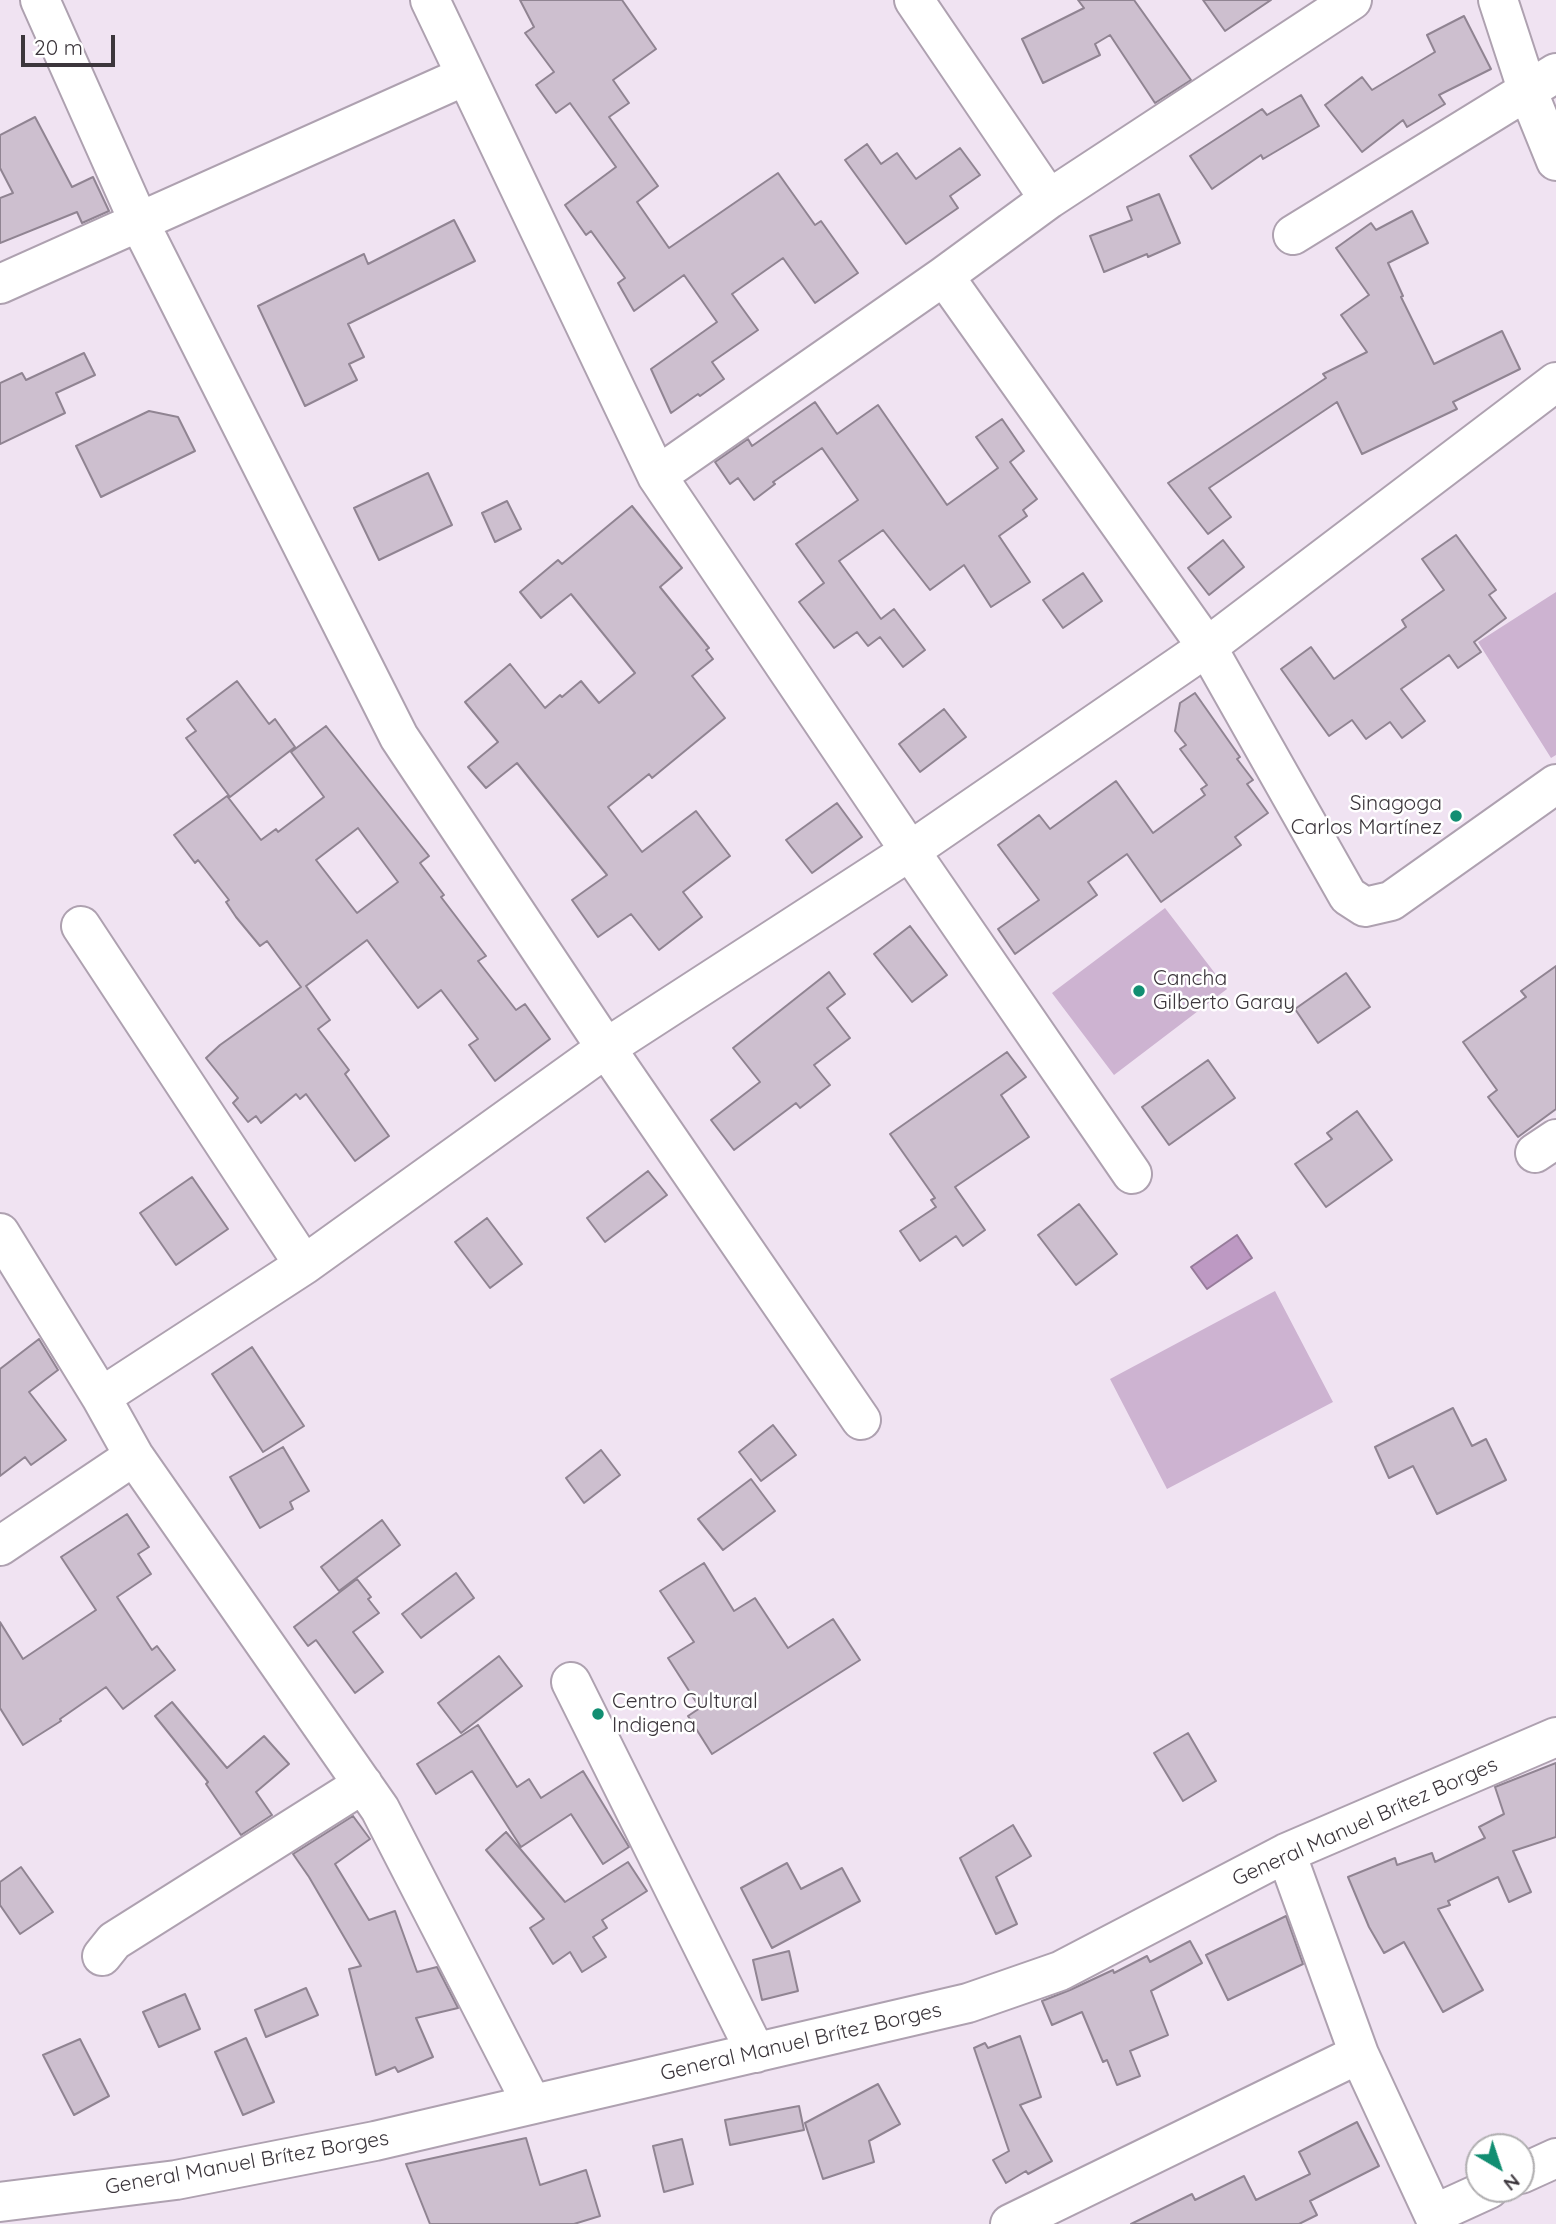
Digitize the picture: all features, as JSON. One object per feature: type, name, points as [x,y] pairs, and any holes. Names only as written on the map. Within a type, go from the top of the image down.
[{"type":"street","points":[[40,0],[139,222],[398,737],[606,1048],[861,1420]]},
{"type":"street","points":[[430,0],[657,476],[1132,1174]]},
{"type":"street","points":[[914,0],[1049,199]]},
{"type":"street","points":[[657,476],[944,276],[1049,199],[1352,0]]},
{"type":"street","points":[[1498,0],[1542,83],[1556,161]]},
{"type":"street","points":[[0,284],[466,76]]},
{"type":"street","points":[[1293,235],[1542,83]]},
{"type":"street","points":[[944,276],[1207,647],[1348,895],[1365,907],[1391,901],[1556,784]]},
{"type":"street","points":[[101,1397],[304,1265],[606,1048],[910,851],[1207,647],[1556,382]]},
{"type":"street","points":[[81,926],[304,1265]]},
{"type":"street","points":[[0,1233],[101,1397],[134,1456],[380,1809],[531,2104]]},
{"type":"street","points":[[0,1546],[134,1456]]},
{"type":"street","points":[[571,1682],[756,2053]]},
{"type":"street","name":"General Manuel Brítez Borges","points":[[0,2202],[176,2180],[375,2141],[968,2003],[1048,1976],[1286,1853],[1556,1737]]},
{"type":"street","points":[[102,1956],[114,1941],[363,1784]]},
{"type":"street","points":[[1286,1853],[1359,2054],[1436,2219],[1465,2203]]},
{"type":"street","points":[[1010,2224],[1359,2054]]},
{"type":"street","points":[[1535,2168],[1556,2158]]},
{"type":"shaded area","points":[[1556,592],[1556,755],[1551,758],[1478,642]]},
{"type":"shaded area","name":"Cancha Gilberto Garay","points":[[1165,908],[1227,989],[1114,1075],[1052,993]]},
{"type":"shaded area","points":[[1237,1235],[1252,1258],[1207,1289],[1191,1267]]},
{"type":"shaded area","points":[[1275,1291],[1333,1402],[1167,1489],[1110,1379]]},
{"type":"building","points":[[520,0],[622,0],[656,49],[613,80],[629,103],[609,117],[658,186],[637,202],[669,248],[778,173],[815,225],[821,221],[858,273],[815,303],[783,258],[732,294],[758,330],[712,362],[724,379],[671,413],[651,369],[717,322],[684,275],[634,311],[618,283],[625,278],[591,231],[586,235],[565,205],[616,167],[570,103],[556,113],[536,85],[554,72],[525,33],[534,27]]},
{"type":"building","points":[[1078,0],[1134,0],[1191,80],[1155,103],[1110,35],[1095,44],[1100,55],[1043,83],[1022,39],[1084,8]]},
{"type":"building","points":[[1203,0],[1271,0],[1225,31]]},
{"type":"building","points":[[1464,16],[1491,69],[1439,95],[1445,104],[1407,127],[1403,120],[1362,152],[1325,105],[1362,77],[1372,90],[1435,52],[1427,35]]},
{"type":"building","points":[[1301,95],[1319,126],[1263,159],[1261,155],[1212,189],[1190,156],[1262,109],[1267,115]]},
{"type":"building","points":[[35,117],[72,187],[93,177],[109,211],[82,223],[77,212],[0,243],[0,198],[13,193],[0,168],[0,135]]},
{"type":"building","points":[[867,144],[881,164],[897,153],[916,179],[960,148],[980,175],[950,196],[958,208],[906,244],[845,160]]},
{"type":"building","points":[[1159,194],[1180,243],[1104,272],[1090,236],[1132,220],[1127,207]]},
{"type":"building","points":[[1412,211],[1428,243],[1388,263],[1403,296],[1401,297],[1434,364],[1502,331],[1520,369],[1453,402],[1457,409],[1362,454],[1337,402],[1209,488],[1231,517],[1208,534],[1168,483],[1326,378],[1323,374],[1367,352],[1341,315],[1369,295],[1336,248],[1371,223],[1376,230]]},
{"type":"building","points":[[454,220],[475,261],[348,324],[364,357],[349,364],[357,380],[305,406],[258,306],[364,254],[368,264]]},
{"type":"building","points":[[84,353],[95,375],[56,393],[65,413],[0,444],[0,383],[22,373],[26,380]]},
{"type":"building","points":[[815,402],[837,434],[878,405],[947,505],[998,468],[976,437],[1002,419],[1024,451],[1010,462],[1037,499],[1023,510],[1027,516],[999,536],[1030,582],[991,607],[964,565],[930,590],[883,530],[839,561],[881,619],[894,609],[925,650],[903,667],[880,637],[868,646],[857,632],[834,648],[799,602],[824,583],[796,544],[858,500],[822,448],[773,482],[775,484],[754,500],[738,478],[730,484],[715,462],[748,439],[752,446]]},
{"type":"building","points":[[149,411],[178,417],[195,451],[101,497],[76,446]]},
{"type":"building","points":[[428,473],[452,525],[379,560],[354,508]]},
{"type":"building","points":[[507,501],[521,529],[495,542],[482,513]]},
{"type":"building","points":[[632,506],[682,568],[660,587],[709,648],[706,650],[713,659],[692,676],[725,718],[652,778],[649,774],[608,807],[642,852],[696,811],[730,856],[683,892],[702,917],[659,950],[631,914],[598,937],[572,900],[607,875],[517,763],[486,788],[468,767],[498,742],[465,702],[510,664],[545,708],[581,681],[599,703],[635,673],[571,594],[541,618],[520,592],[558,560],[562,564]]},
{"type":"building","points":[[1456,535],[1496,590],[1489,595],[1506,618],[1474,642],[1481,652],[1458,668],[1449,655],[1401,689],[1425,721],[1402,738],[1390,722],[1366,739],[1352,720],[1329,736],[1281,669],[1311,647],[1334,679],[1406,627],[1402,620],[1444,590],[1422,559]]},
{"type":"building","points":[[1223,540],[1244,567],[1209,595],[1188,568]]},
{"type":"building","points":[[1083,573],[1102,601],[1063,628],[1043,600]]},
{"type":"building","points":[[237,681],[269,724],[275,719],[295,747],[230,797],[186,738],[196,731],[187,719]]},
{"type":"building","points":[[1195,693],[1240,757],[1237,759],[1253,780],[1247,784],[1268,813],[1235,837],[1241,845],[1161,902],[1127,854],[1088,882],[1097,895],[1015,954],[998,929],[1039,900],[998,845],[1039,815],[1050,829],[1116,781],[1153,833],[1205,795],[1201,789],[1207,785],[1180,749],[1186,745],[1175,731],[1180,703]]},
{"type":"building","points":[[944,709],[966,737],[920,772],[899,744]]},
{"type":"building","points":[[326,726],[429,856],[420,863],[444,895],[441,897],[486,956],[478,961],[516,1010],[525,1004],[550,1039],[495,1081],[469,1045],[478,1039],[441,990],[418,1008],[367,940],[306,986],[330,1020],[318,1029],[349,1070],[345,1074],[389,1136],[355,1161],[306,1094],[300,1099],[296,1094],[261,1123],[256,1116],[248,1122],[233,1103],[238,1098],[206,1058],[301,987],[267,941],[260,946],[236,917],[226,902],[229,900],[198,860],[195,863],[174,835],[227,796],[261,840],[276,829],[278,832],[324,797],[291,752]],"holes":[[[358,828],[398,882],[357,913],[316,860]]]},
{"type":"building","points":[[837,803],[862,837],[812,873],[786,840]]},
{"type":"building","points":[[910,926],[947,975],[912,1002],[874,954]]},
{"type":"building","points":[[1556,966],[1556,1109],[1518,1137],[1488,1097],[1497,1090],[1463,1042],[1526,997],[1521,991]]},
{"type":"building","points":[[829,972],[845,994],[827,1008],[850,1038],[814,1065],[830,1085],[800,1108],[796,1103],[734,1150],[711,1120],[760,1082],[733,1048]]},
{"type":"building","points":[[1346,973],[1370,1007],[1318,1043],[1295,1009]]},
{"type":"building","points":[[1007,1052],[1026,1077],[1001,1095],[1029,1137],[955,1187],[985,1230],[963,1246],[956,1236],[920,1261],[900,1231],[936,1207],[931,1200],[935,1198],[890,1134]]},
{"type":"building","points":[[1208,1060],[1235,1098],[1169,1145],[1142,1107]]},
{"type":"building","points":[[1357,1111],[1392,1160],[1326,1207],[1295,1164],[1332,1139],[1327,1133]]},
{"type":"building","points":[[648,1171],[667,1195],[605,1242],[587,1218]]},
{"type":"building","points":[[192,1177],[228,1229],[176,1265],[140,1213]]},
{"type":"building","points":[[1079,1204],[1117,1254],[1076,1285],[1038,1235]]},
{"type":"building","points":[[487,1218],[522,1264],[490,1288],[455,1242]]},
{"type":"building","points":[[39,1339],[58,1370],[29,1392],[66,1440],[31,1465],[25,1457],[0,1476],[0,1369]]},
{"type":"building","points":[[252,1347],[304,1426],[263,1452],[212,1374]]},
{"type":"building","points":[[1453,1408],[1472,1446],[1486,1439],[1506,1480],[1437,1514],[1413,1466],[1389,1478],[1375,1447]]},
{"type":"building","points":[[773,1425],[796,1455],[761,1481],[739,1452]]},
{"type":"building","points":[[283,1447],[309,1491],[290,1502],[293,1509],[260,1528],[230,1477]]},
{"type":"building","points":[[601,1450],[620,1475],[584,1503],[566,1478]]},
{"type":"building","points":[[751,1479],[775,1511],[723,1550],[698,1519]]},
{"type":"building","points":[[127,1514],[149,1547],[138,1554],[151,1574],[117,1597],[152,1650],[157,1646],[175,1670],[123,1709],[106,1687],[23,1745],[0,1708],[0,1622],[23,1659],[96,1610],[61,1557]]},
{"type":"building","points":[[382,1520],[400,1545],[339,1591],[321,1567]]},
{"type":"building","points":[[704,1563],[734,1611],[755,1598],[788,1648],[833,1619],[860,1660],[712,1754],[688,1716],[700,1708],[668,1658],[694,1642],[660,1591]]},
{"type":"building","points":[[456,1573],[474,1598],[421,1638],[402,1614]]},
{"type":"building","points":[[357,1579],[379,1613],[353,1632],[383,1672],[355,1693],[316,1640],[308,1646],[294,1627]]},
{"type":"building","points":[[499,1656],[522,1686],[461,1733],[438,1703]]},
{"type":"building","points":[[172,1702],[227,1768],[264,1736],[289,1764],[256,1792],[272,1815],[241,1835],[206,1784],[208,1782],[155,1716]]},
{"type":"building","points":[[478,1725],[517,1787],[529,1779],[541,1798],[583,1771],[629,1847],[603,1864],[571,1814],[521,1847],[472,1771],[436,1794],[417,1764]]},
{"type":"building","points":[[1188,1733],[1216,1781],[1183,1801],[1154,1753]]},
{"type":"building","points":[[1556,1763],[1556,1837],[1513,1851],[1531,1892],[1509,1902],[1498,1877],[1448,1901],[1450,1905],[1438,1909],[1483,1990],[1443,2012],[1404,1942],[1384,1953],[1369,1927],[1348,1877],[1395,1858],[1397,1865],[1432,1853],[1435,1862],[1485,1838],[1479,1827],[1504,1814],[1495,1787]]},
{"type":"building","points":[[353,1816],[370,1839],[335,1864],[369,1920],[395,1911],[417,1972],[437,1967],[458,2008],[416,2018],[433,2057],[398,2072],[395,2067],[376,2075],[349,1969],[361,1966],[293,1854]]},
{"type":"building","points":[[1013,1825],[1031,1856],[996,1877],[1017,1924],[996,1934],[960,1858]]},
{"type":"building","points":[[506,1832],[565,1902],[628,1862],[647,1891],[602,1920],[607,1928],[593,1937],[606,1957],[582,1972],[570,1952],[553,1964],[530,1928],[544,1919],[486,1850]]},
{"type":"building","points":[[787,1863],[801,1889],[842,1868],[860,1901],[772,1948],[741,1888]]},
{"type":"building","points":[[21,1867],[53,1912],[20,1934],[0,1905],[0,1882]]},
{"type":"building","points":[[1286,1916],[1303,1964],[1228,2000],[1206,1955]]},
{"type":"building","points":[[1190,1941],[1202,1963],[1151,1991],[1168,2035],[1130,2051],[1140,2076],[1117,2085],[1107,2060],[1103,2062],[1082,2012],[1052,2025],[1042,2001],[1113,1970],[1114,1973],[1147,1956],[1150,1962]]},
{"type":"building","points":[[789,1951],[798,1991],[762,2000],[753,1960]]},
{"type":"building","points":[[306,1988],[318,2015],[266,2037],[255,2010]]},
{"type":"building","points":[[185,1994],[200,2029],[159,2047],[143,2012]]},
{"type":"building","points":[[1020,2036],[1041,2097],[1020,2105],[1052,2161],[1028,2174],[1026,2171],[1006,2183],[993,2160],[1009,2151],[974,2048],[985,2043],[988,2048]]},
{"type":"building","points":[[246,2038],[274,2102],[243,2115],[215,2052]]},
{"type":"building","points":[[80,2039],[109,2096],[74,2115],[43,2055]]},
{"type":"building","points":[[878,2084],[900,2124],[869,2141],[874,2162],[823,2179],[805,2123]]},
{"type":"building","points":[[799,2106],[804,2130],[730,2145],[725,2120]]},
{"type":"building","points":[[1357,2122],[1379,2166],[1310,2201],[1317,2215],[1299,2224],[1131,2224],[1192,2194],[1195,2200],[1244,2176],[1256,2200],[1310,2174],[1299,2152]]},
{"type":"building","points":[[526,2138],[540,2185],[586,2170],[600,2216],[574,2224],[430,2224],[406,2164]]},
{"type":"building","points":[[682,2139],[693,2184],[664,2192],[653,2146]]},
{"type":"place","name":"Sinagoga Carlos Martínez","points":[[1456,816]]},
{"type":"place","name":"Cancha Gilberto Garay","points":[[1139,991]]},
{"type":"place","name":"Centro Cultural Indigena","points":[[598,1714]]}]
